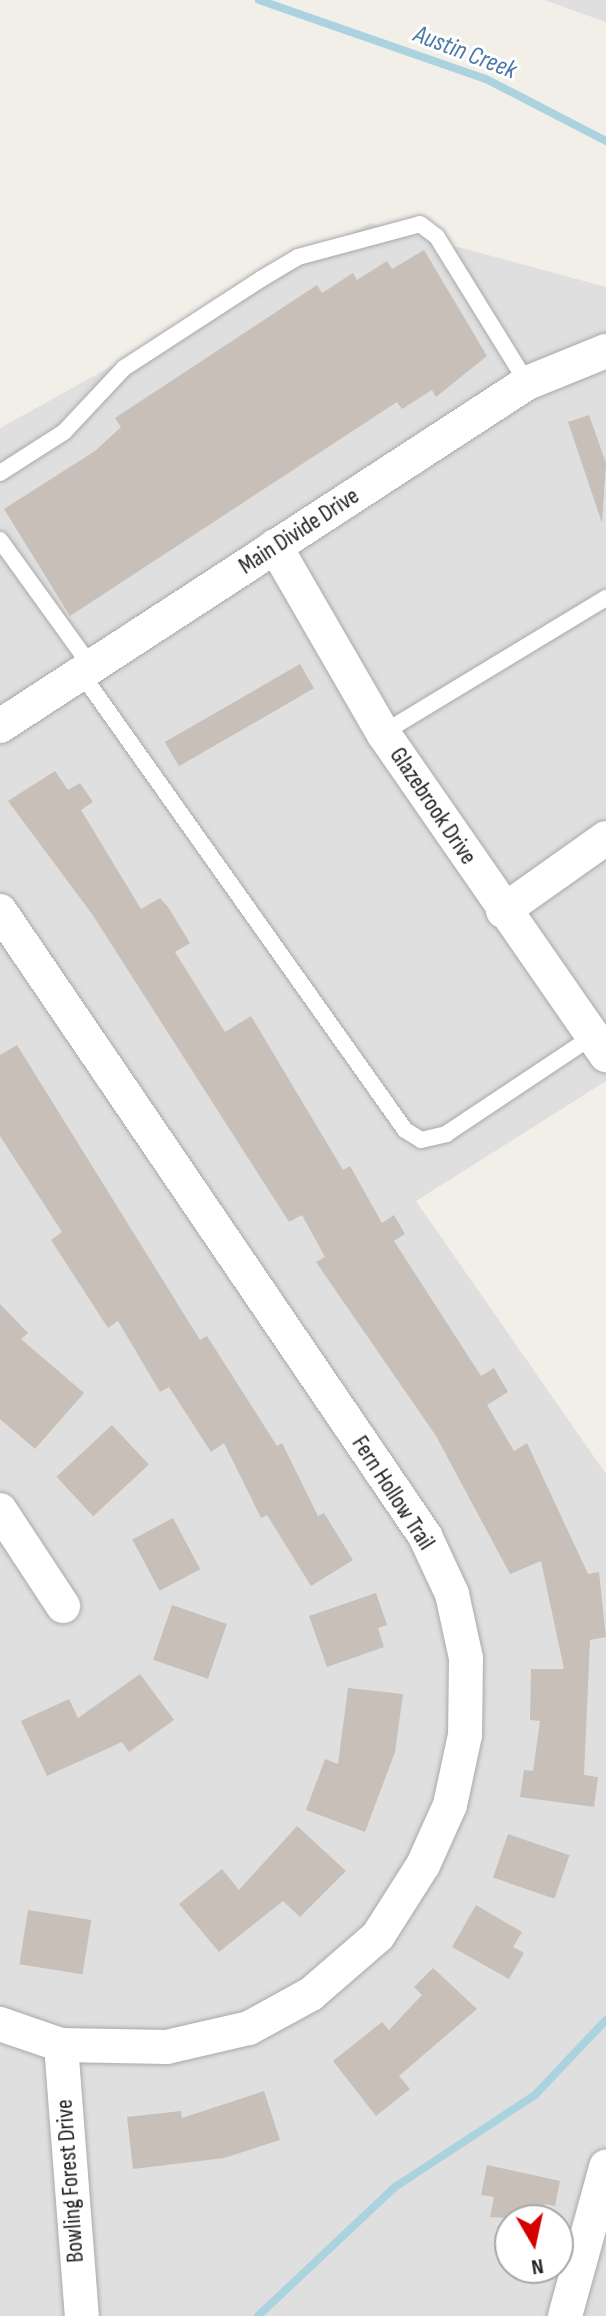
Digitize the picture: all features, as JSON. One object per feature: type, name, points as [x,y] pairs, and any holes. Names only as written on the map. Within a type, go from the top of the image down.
[{"type":"street","name":"Main Divide Drive","points":[[0,726],[527,383],[606,351]]},
{"type":"street","name":"Glazebrook Drive","points":[[275,546],[383,733],[599,1046]]},
{"type":"street","points":[[503,911],[606,838]]},
{"type":"street","name":"Fern Hollow Trail","points":[[0,911],[425,1536],[452,1594],[466,1658],[465,1735],[450,1805],[378,1936],[311,1994],[249,2028],[167,2047],[61,2045],[0,2024]]},
{"type":"street","points":[[0,1510],[63,1606]]},
{"type":"street","name":"Bowling Forest Drive","points":[[61,2045],[82,2316]]},
{"type":"street","points":[[565,2316],[606,2167]]},
{"type":"lane","points":[[0,473],[64,432],[124,368],[298,257],[420,224],[437,237],[527,383]]},
{"type":"lane","points":[[0,540],[86,670],[405,1130],[421,1140],[446,1134],[599,1046]]},
{"type":"lane","points":[[383,733],[606,598]]},
{"type":"shaded area","points":[[544,0],[606,0],[606,22]]},
{"type":"shaded area","points":[[370,223],[606,287],[606,1081],[416,1201],[606,1474],[606,2316],[0,2316],[0,428]]},
{"type":"building","points":[[424,250],[487,356],[436,397],[432,390],[402,409],[397,402],[70,616],[4,509],[95,451],[121,427],[115,418],[317,285],[322,293],[353,273],[357,280],[387,261],[392,269]]},
{"type":"building","points":[[589,415],[606,463],[602,523],[568,422]]},
{"type":"building","points":[[300,664],[314,688],[179,766],[165,742]]},
{"type":"building","points":[[55,771],[68,790],[80,783],[93,802],[81,810],[141,909],[160,898],[168,907],[190,943],[175,952],[225,1032],[251,1016],[343,1170],[350,1166],[382,1223],[394,1215],[405,1234],[394,1241],[481,1376],[494,1368],[508,1392],[487,1405],[514,1451],[527,1443],[588,1574],[599,1572],[606,1637],[590,1640],[584,1775],[598,1777],[594,1807],[520,1797],[524,1770],[533,1771],[540,1721],[530,1720],[531,1669],[564,1669],[541,1561],[510,1574],[436,1436],[316,1262],[325,1257],[302,1215],[289,1222],[92,914],[8,801]]},
{"type":"building","points":[[17,1045],[200,1340],[207,1336],[277,1446],[282,1443],[318,1516],[324,1513],[353,1560],[311,1586],[267,1515],[261,1518],[224,1443],[211,1452],[169,1387],[160,1392],[118,1321],[108,1328],[51,1240],[62,1232],[0,1136],[0,1055]]},
{"type":"building","points":[[0,1304],[28,1333],[21,1339],[84,1393],[35,1449],[0,1419]]},
{"type":"building","points":[[112,1425],[149,1464],[93,1516],[56,1477]]},
{"type":"building","points":[[173,1518],[200,1569],[160,1591],[132,1540]]},
{"type":"building","points":[[376,1593],[387,1625],[378,1628],[384,1647],[327,1667],[309,1616]]},
{"type":"building","points":[[172,1605],[227,1624],[208,1679],[153,1660]]},
{"type":"building","points":[[140,1674],[174,1720],[129,1752],[122,1742],[47,1776],[21,1721],[69,1699],[78,1718]]},
{"type":"building","points":[[348,1688],[403,1694],[395,1752],[365,1832],[306,1810],[325,1759],[338,1764]]},
{"type":"building","points":[[297,1826],[346,1871],[300,1917],[283,1901],[219,1952],[179,1904],[222,1869],[239,1890]]},
{"type":"building","points":[[508,1834],[569,1855],[554,1899],[493,1877]]},
{"type":"building","points":[[476,1905],[522,1932],[513,1947],[524,1953],[509,1979],[452,1947]]},
{"type":"building","points":[[28,1910],[91,1920],[83,1974],[19,1964]]},
{"type":"building","points":[[433,1968],[477,2009],[399,2076],[410,2089],[376,2116],[333,2061],[382,2022],[389,2030],[422,1995],[414,1987]]},
{"type":"building","points":[[264,2091],[280,2140],[224,2158],[133,2169],[127,2117],[181,2111],[182,2118]]},
{"type":"building","points":[[487,2165],[560,2181],[555,2204],[494,2204],[494,2217],[490,2217],[494,2197],[481,2195]]},
{"type":"waterway","name":"Austin Creek","points":[[259,0],[486,79],[606,141]]},
{"type":"waterway","points":[[258,2316],[395,2187],[535,2095],[606,2020]]}]
